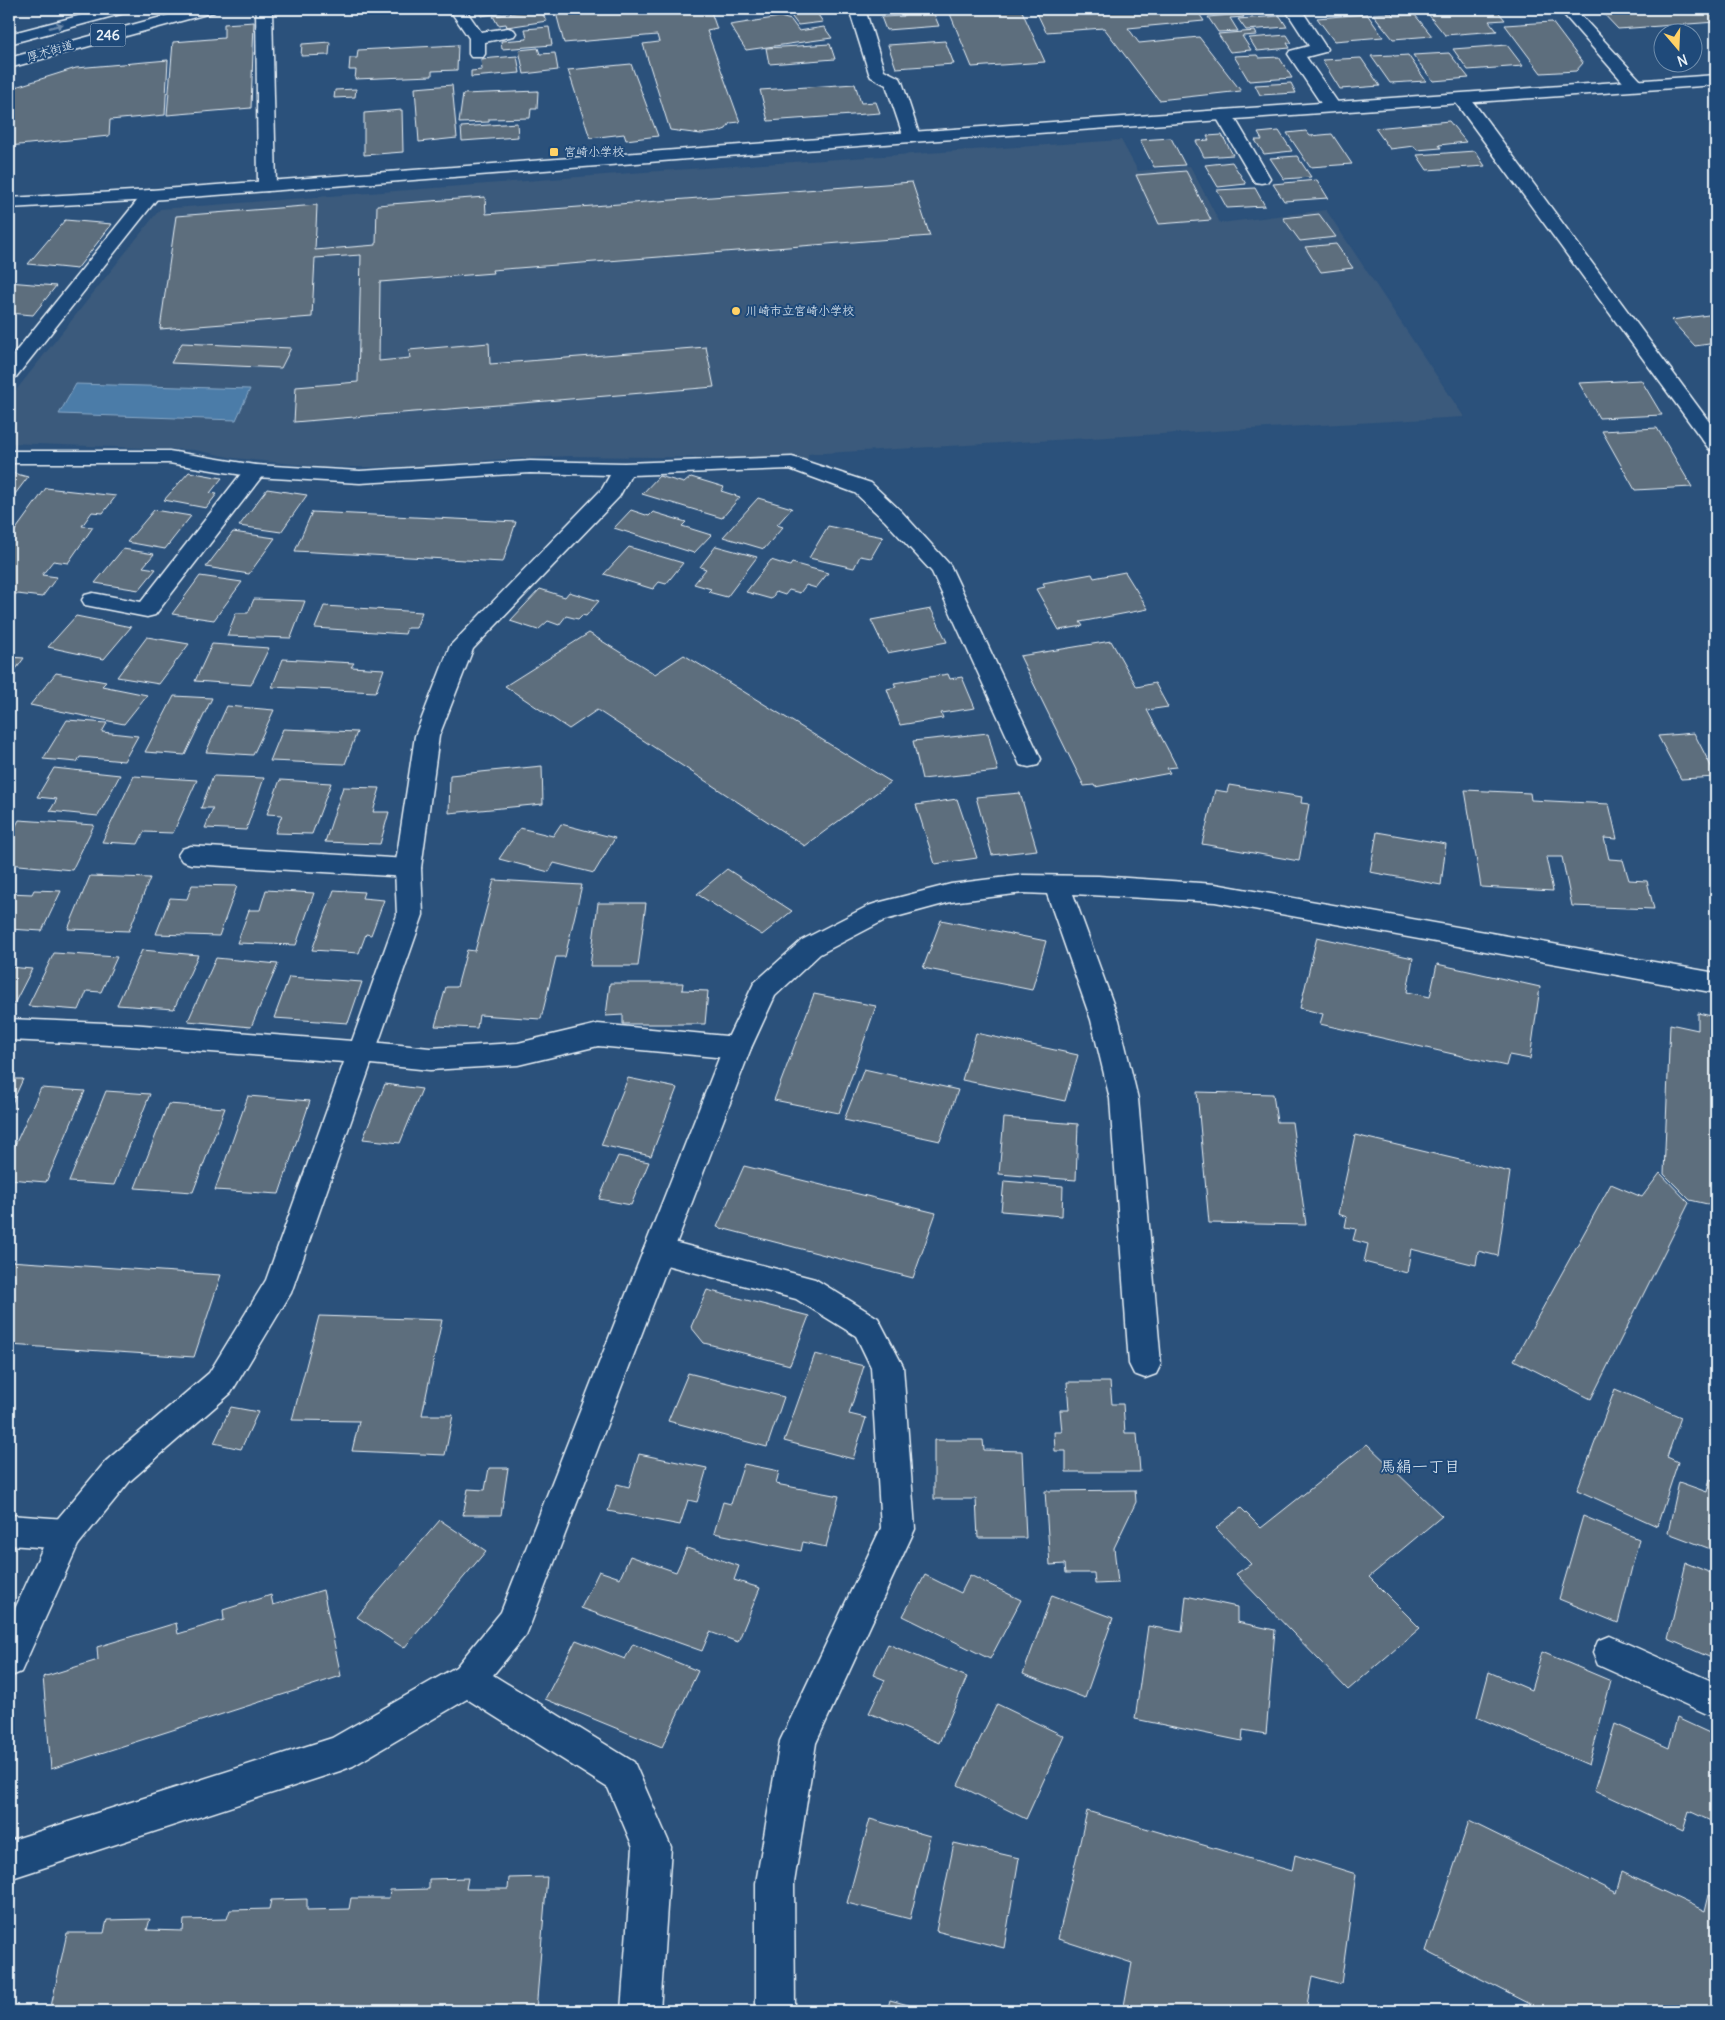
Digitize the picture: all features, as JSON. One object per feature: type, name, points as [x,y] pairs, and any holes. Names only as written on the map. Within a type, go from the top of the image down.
[{"type":"main road","name":"厚木街道","points":[[9,40],[122,9]]},
{"type":"main road","name":"厚木街道","points":[[9,63],[208,9]]},
{"type":"main road","points":[[264,9],[267,186]]},
{"type":"main road","points":[[457,9],[477,46],[508,33]]},
{"type":"main road","points":[[857,9],[877,74],[894,82],[911,137]]},
{"type":"main road","points":[[1293,9],[1319,49],[1296,54],[1332,107]]},
{"type":"main road","points":[[1567,9],[1635,86]]},
{"type":"main road","points":[[9,203],[151,195],[911,137],[1716,80]]},
{"type":"main road","points":[[1462,99],[1716,445]]},
{"type":"main road","points":[[1224,115],[1261,178]]},
{"type":"main road","points":[[9,373],[151,195]]},
{"type":"main road","points":[[9,457],[170,457],[255,471],[360,478],[530,466],[624,469],[792,463],[863,488],[893,516],[942,570],[1029,760]]},
{"type":"main road","points":[[9,1660],[66,1534],[118,1471],[220,1383],[280,1284],[410,915],[408,868],[427,736],[462,646],[611,492],[624,469]]},
{"type":"main road","points":[[93,600],[147,610],[255,471]]},
{"type":"main road","points":[[191,855],[408,868]]},
{"type":"main road","points":[[9,1860],[340,1753],[468,1679],[514,1623],[737,1048],[764,990],[811,947],[860,921],[877,913],[951,893],[1023,884],[1098,885],[1215,893],[1716,983]]},
{"type":"main road","points":[[1057,885],[1105,1020],[1124,1099],[1145,1364]]},
{"type":"main road","points":[[9,1029],[130,1034],[430,1059],[518,1054],[598,1035],[737,1048]]},
{"type":"main road","points":[[658,1251],[804,1288],[868,1327],[887,1366],[898,1529],[798,1741],[775,1883],[776,2011]]},
{"type":"main road","points":[[9,1530],[66,1534]]},
{"type":"main road","points":[[1610,1653],[1716,1701]]},
{"type":"main road","points":[[468,1679],[621,1775],[652,1847],[641,2011]]},
{"type":"shaded area","name":"川崎市立宮崎小学校","points":[[1121,140],[1138,171],[1190,166],[1220,223],[1326,210],[1464,417],[808,454],[808,459],[568,456],[492,460],[443,466],[390,467],[322,467],[234,458],[195,450],[9,443],[9,399],[160,209],[644,172]]},
{"type":"shaded area","points":[[76,384],[250,389],[236,420],[59,414]]},
{"type":"building","points":[[477,9],[526,9],[481,16]]},
{"type":"building","points":[[539,9],[547,21],[507,27],[506,24],[498,25],[493,16]]},
{"type":"building","points":[[555,9],[710,9],[717,29],[707,31],[740,122],[730,123],[726,129],[718,132],[701,134],[670,130],[643,44],[659,42],[657,35],[564,43]]},
{"type":"building","points":[[786,9],[814,9],[823,22],[798,25]]},
{"type":"building","points":[[948,9],[1021,9],[1045,62],[972,67]]},
{"type":"building","points":[[1035,9],[1196,9],[1204,21],[1128,28],[1139,43],[1199,37],[1241,91],[1159,100],[1104,28],[1046,32]]},
{"type":"building","points":[[1204,9],[1272,9],[1206,13]]},
{"type":"building","points":[[1424,9],[1496,9],[1505,20],[1489,21],[1497,31],[1445,35]]},
{"type":"building","points":[[1599,9],[1716,9],[1716,22],[1652,22],[1652,27],[1618,29]]},
{"type":"building","points":[[917,10],[919,15],[934,14],[939,26],[886,30],[881,17],[904,16],[902,11]]},
{"type":"building","points":[[1391,13],[1394,16],[1415,15],[1432,36],[1393,39],[1373,14]]},
{"type":"building","points":[[1242,14],[1244,17],[1230,18],[1238,31],[1218,32],[1208,17]]},
{"type":"building","points":[[1367,14],[1383,37],[1334,41],[1317,18]]},
{"type":"building","points":[[1280,16],[1287,27],[1246,30],[1238,19]]},
{"type":"building","points":[[780,17],[791,20],[799,31],[824,27],[832,38],[746,50],[730,25]]},
{"type":"building","points":[[254,22],[251,108],[167,115],[173,42],[224,38],[224,24]]},
{"type":"building","points":[[1552,22],[1583,63],[1576,71],[1541,73],[1505,25]]},
{"type":"building","points":[[549,27],[552,45],[502,49],[501,41],[527,39],[525,29]]},
{"type":"building","points":[[1255,31],[1257,35],[1242,36],[1251,50],[1230,52],[1218,34]]},
{"type":"building","points":[[1287,35],[1292,43],[1287,43],[1290,48],[1257,51],[1249,38]]},
{"type":"building","points":[[945,41],[954,64],[896,68],[888,45]]},
{"type":"building","points":[[330,42],[329,55],[301,56],[302,44]]},
{"type":"building","points":[[830,44],[835,59],[769,64],[766,48]]},
{"type":"building","points":[[458,45],[457,70],[432,71],[432,76],[355,79],[356,70],[349,70],[350,58],[357,58],[358,50]]},
{"type":"building","points":[[1507,45],[1523,66],[1468,70],[1453,49]]},
{"type":"building","points":[[538,48],[540,54],[555,53],[558,70],[524,74],[519,50]]},
{"type":"building","points":[[1449,53],[1469,78],[1433,81],[1413,55]]},
{"type":"building","points":[[1257,55],[1259,58],[1279,57],[1292,78],[1249,81],[1234,56]]},
{"type":"building","points":[[1408,55],[1426,81],[1390,83],[1371,56]]},
{"type":"building","points":[[517,56],[520,73],[471,77],[471,71],[482,70],[481,59]]},
{"type":"building","points":[[1361,58],[1380,86],[1340,89],[1322,60]]},
{"type":"building","points":[[168,60],[165,115],[110,120],[109,136],[9,146],[9,89],[76,68]]},
{"type":"building","points":[[631,64],[658,136],[626,140],[624,134],[590,138],[568,70]]},
{"type":"building","points":[[1291,83],[1296,93],[1260,95],[1255,85]]},
{"type":"building","points":[[855,84],[861,103],[876,102],[880,113],[768,121],[760,90]]},
{"type":"building","points":[[452,85],[457,138],[419,142],[415,88]]},
{"type":"building","points":[[356,89],[355,97],[334,98],[335,90]]},
{"type":"building","points":[[538,91],[537,109],[531,109],[530,118],[489,119],[489,122],[459,123],[463,94]]},
{"type":"building","points":[[402,110],[403,152],[364,155],[364,113]]},
{"type":"building","points":[[1449,121],[1466,142],[1439,145],[1441,148],[1417,150],[1414,146],[1390,149],[1375,128]]},
{"type":"building","points":[[517,123],[518,137],[462,141],[461,127]]},
{"type":"building","points":[[1279,131],[1292,151],[1264,154],[1255,140],[1262,140],[1258,133]]},
{"type":"building","points":[[1306,131],[1310,136],[1332,134],[1352,164],[1310,167],[1287,133]]},
{"type":"building","points":[[1222,135],[1233,155],[1204,157],[1196,141],[1209,140],[1207,136]]},
{"type":"building","points":[[1171,138],[1185,165],[1154,167],[1140,140]]},
{"type":"building","points":[[1475,151],[1485,166],[1427,170],[1417,155]]},
{"type":"building","points":[[1297,156],[1311,177],[1284,179],[1270,158]]},
{"type":"building","points":[[1232,162],[1246,184],[1218,187],[1205,165]]},
{"type":"building","points":[[1186,171],[1211,220],[1159,224],[1136,175]]},
{"type":"building","points":[[1317,180],[1328,198],[1284,201],[1273,184]]},
{"type":"building","points":[[912,182],[930,236],[492,270],[493,273],[380,282],[379,361],[410,358],[409,350],[489,343],[490,364],[706,347],[714,387],[294,422],[296,387],[358,382],[361,255],[315,258],[312,317],[160,329],[176,216],[317,205],[315,250],[376,245],[377,205],[485,197],[486,214]]},
{"type":"building","points":[[1255,188],[1265,206],[1227,208],[1217,190]]},
{"type":"building","points":[[1319,214],[1336,237],[1300,241],[1283,218]]},
{"type":"building","points":[[65,220],[112,224],[77,269],[28,264]]},
{"type":"building","points":[[1336,244],[1353,268],[1321,272],[1305,247]]},
{"type":"building","points":[[9,282],[56,286],[33,315],[9,313]]},
{"type":"building","points":[[1716,314],[1716,343],[1695,346],[1671,320]]},
{"type":"building","points":[[182,343],[291,348],[281,368],[171,363]]},
{"type":"building","points":[[1641,380],[1662,415],[1599,418],[1579,383]]},
{"type":"building","points":[[1657,428],[1692,487],[1635,490],[1602,431]]},
{"type":"building","points":[[9,472],[28,477],[9,502]]},
{"type":"building","points":[[189,472],[222,478],[210,493],[217,494],[206,508],[164,500]]},
{"type":"building","points":[[659,476],[684,483],[691,477],[724,487],[721,491],[740,497],[722,518],[642,494]]},
{"type":"building","points":[[46,488],[116,496],[103,513],[92,512],[82,526],[93,527],[68,563],[53,561],[42,575],[57,577],[42,597],[9,593],[9,539]]},
{"type":"building","points":[[267,489],[307,495],[281,532],[239,526]]},
{"type":"building","points":[[758,498],[792,508],[777,525],[783,527],[764,549],[723,537]]},
{"type":"building","points":[[154,510],[191,516],[165,549],[127,542]]},
{"type":"building","points":[[631,510],[649,516],[653,512],[686,522],[682,526],[711,535],[694,553],[614,528]]},
{"type":"building","points":[[312,512],[516,522],[503,562],[295,551]]},
{"type":"building","points":[[828,526],[883,537],[871,558],[860,556],[854,568],[809,558]]},
{"type":"building","points":[[233,532],[275,538],[249,574],[206,567]]},
{"type":"building","points":[[716,546],[757,557],[727,597],[708,592],[711,589],[694,584],[706,569],[700,567]]},
{"type":"building","points":[[629,547],[683,563],[666,584],[659,582],[653,589],[604,574]]},
{"type":"building","points":[[123,549],[154,554],[143,567],[156,569],[139,590],[95,583]]},
{"type":"building","points":[[771,560],[790,566],[792,563],[828,573],[816,588],[806,585],[800,593],[789,590],[785,595],[776,592],[771,599],[746,592]]},
{"type":"building","points":[[1125,572],[1148,609],[1080,622],[1083,626],[1059,630],[1036,589],[1045,587],[1043,583],[1092,574],[1094,578]]},
{"type":"building","points":[[200,576],[242,582],[214,620],[172,614]]},
{"type":"building","points":[[540,589],[565,597],[569,592],[599,601],[586,616],[582,615],[578,619],[566,616],[559,625],[548,621],[538,630],[510,621]]},
{"type":"building","points":[[254,599],[305,601],[291,638],[227,636],[236,613],[248,613]]},
{"type":"building","points":[[324,606],[422,612],[416,628],[407,628],[405,634],[315,628]]},
{"type":"building","points":[[931,609],[947,642],[887,653],[871,620]]},
{"type":"building","points":[[76,616],[131,627],[104,659],[48,647]]},
{"type":"building","points":[[589,633],[655,674],[684,655],[891,782],[805,846],[597,710],[569,729],[505,686]]},
{"type":"building","points":[[147,637],[189,644],[159,684],[117,677]]},
{"type":"building","points":[[1111,641],[1137,687],[1155,683],[1168,707],[1147,710],[1177,767],[1167,768],[1170,773],[1095,787],[1094,785],[1084,786],[1020,656]]},
{"type":"building","points":[[212,644],[269,648],[251,685],[195,681]]},
{"type":"building","points":[[9,657],[24,658],[9,679]]},
{"type":"building","points":[[283,659],[354,663],[351,667],[384,669],[376,692],[272,687]]},
{"type":"building","points":[[56,673],[106,682],[102,686],[147,695],[124,724],[30,705]]},
{"type":"building","points":[[948,674],[950,679],[962,677],[975,708],[941,713],[943,718],[900,725],[887,689],[896,687],[894,683]]},
{"type":"building","points":[[174,696],[212,698],[185,755],[145,752]]},
{"type":"building","points":[[227,706],[274,710],[253,755],[206,752]]},
{"type":"building","points":[[67,720],[107,723],[102,732],[138,736],[124,761],[80,757],[77,762],[43,759]]},
{"type":"building","points":[[283,729],[357,732],[345,764],[270,761]]},
{"type":"building","points":[[988,733],[998,771],[922,779],[913,741]]},
{"type":"building","points":[[1694,733],[1716,777],[1681,779],[1658,736]]},
{"type":"building","points":[[542,766],[543,804],[449,813],[450,775]]},
{"type":"building","points":[[54,768],[120,775],[98,816],[50,811],[57,799],[37,797]]},
{"type":"building","points":[[134,776],[197,780],[173,833],[144,832],[138,844],[102,842]]},
{"type":"building","points":[[213,776],[264,778],[246,830],[205,828],[213,808],[201,808]]},
{"type":"building","points":[[280,780],[331,783],[312,834],[275,833],[282,815],[267,814]]},
{"type":"building","points":[[1229,785],[1302,797],[1301,803],[1309,804],[1299,861],[1202,844],[1215,790],[1227,792]]},
{"type":"building","points":[[343,787],[380,788],[373,812],[389,812],[380,844],[325,842]]},
{"type":"building","points":[[1465,790],[1530,793],[1531,800],[1609,804],[1617,839],[1604,838],[1609,859],[1623,860],[1629,880],[1647,881],[1654,909],[1572,906],[1562,857],[1546,857],[1553,891],[1481,887]]},
{"type":"building","points":[[1020,793],[1037,850],[992,855],[976,797]]},
{"type":"building","points":[[957,799],[977,858],[935,864],[916,805]]},
{"type":"building","points":[[19,820],[94,825],[72,870],[9,864],[9,839]]},
{"type":"building","points":[[561,824],[615,838],[594,873],[554,863],[549,872],[499,859],[520,828],[553,836]]},
{"type":"building","points":[[1377,832],[1446,844],[1441,885],[1370,872]]},
{"type":"building","points":[[727,869],[792,911],[762,935],[697,894]]},
{"type":"building","points":[[90,876],[150,878],[129,931],[68,929]]},
{"type":"building","points":[[494,880],[582,885],[565,957],[556,957],[541,1019],[479,1015],[477,1028],[435,1026],[446,987],[457,987],[467,950],[475,951]]},
{"type":"building","points":[[192,885],[237,886],[219,936],[156,934],[170,898],[187,899]]},
{"type":"building","points":[[34,890],[61,891],[42,931],[9,929],[9,893],[32,894]]},
{"type":"building","points":[[266,890],[314,893],[296,945],[237,943],[249,910],[260,910]]},
{"type":"building","points":[[334,890],[364,892],[362,898],[384,900],[371,935],[366,934],[359,953],[312,950]]},
{"type":"building","points":[[598,903],[646,903],[638,966],[590,966]]},
{"type":"building","points":[[941,920],[1046,941],[1032,990],[923,968]]},
{"type":"building","points":[[1317,937],[1413,958],[1407,992],[1430,997],[1437,964],[1540,987],[1530,1059],[1509,1055],[1506,1066],[1320,1024],[1323,1014],[1300,1008]]},
{"type":"building","points":[[142,950],[198,955],[174,1009],[117,1005]]},
{"type":"building","points":[[54,953],[117,957],[101,992],[87,991],[79,1010],[28,1006]]},
{"type":"building","points":[[216,958],[278,964],[251,1027],[188,1021]]},
{"type":"building","points":[[9,967],[32,969],[14,1004],[9,1004]]},
{"type":"building","points":[[289,977],[362,982],[348,1023],[274,1018]]},
{"type":"building","points":[[610,983],[683,983],[682,990],[708,991],[705,1024],[623,1024],[623,1015],[606,1016]]},
{"type":"building","points":[[814,994],[876,1006],[839,1113],[774,1100]]},
{"type":"building","points":[[1698,1013],[1716,1017],[1716,1206],[1690,1200],[1664,1174],[1670,1024],[1698,1030]]},
{"type":"building","points":[[976,1033],[1078,1055],[1065,1101],[962,1080]]},
{"type":"building","points":[[864,1069],[958,1090],[940,1141],[844,1120]]},
{"type":"building","points":[[628,1078],[677,1088],[651,1156],[601,1145]]},
{"type":"building","points":[[9,1079],[23,1079],[9,1110]]},
{"type":"building","points":[[385,1084],[422,1089],[400,1143],[363,1139]]},
{"type":"building","points":[[41,1088],[85,1091],[46,1182],[9,1179],[9,1158]]},
{"type":"building","points":[[106,1091],[150,1094],[114,1185],[69,1182]]},
{"type":"building","points":[[1197,1092],[1273,1094],[1277,1122],[1292,1122],[1306,1225],[1209,1223]]},
{"type":"building","points":[[248,1096],[310,1101],[279,1194],[215,1190]]},
{"type":"building","points":[[168,1104],[225,1108],[193,1192],[135,1188]]},
{"type":"building","points":[[1004,1118],[1078,1124],[1076,1180],[999,1174]]},
{"type":"building","points":[[1355,1135],[1510,1172],[1498,1256],[1478,1251],[1476,1265],[1411,1249],[1407,1273],[1364,1262],[1368,1244],[1353,1240],[1356,1229],[1345,1227],[1347,1217],[1338,1214]]},
{"type":"building","points":[[618,1156],[649,1162],[631,1205],[599,1199]]},
{"type":"building","points":[[744,1166],[936,1213],[913,1278],[717,1227]]},
{"type":"building","points":[[1660,1173],[1689,1203],[1591,1399],[1514,1360],[1611,1184],[1642,1197]]},
{"type":"building","points":[[1004,1181],[1063,1186],[1062,1216],[1001,1211]]},
{"type":"building","points":[[9,1261],[221,1275],[194,1357],[9,1345]]},
{"type":"building","points":[[707,1290],[809,1316],[790,1365],[704,1343],[691,1327]]},
{"type":"building","points":[[319,1316],[442,1320],[422,1415],[453,1415],[445,1455],[352,1451],[359,1421],[292,1420]]},
{"type":"building","points":[[815,1354],[864,1366],[849,1414],[866,1418],[853,1459],[784,1441]]},
{"type":"building","points":[[688,1373],[784,1397],[767,1447],[668,1421]]},
{"type":"building","points":[[1067,1382],[1110,1382],[1112,1404],[1123,1404],[1125,1433],[1137,1433],[1140,1472],[1066,1472],[1066,1451],[1055,1451],[1054,1432],[1062,1432],[1060,1410],[1069,1410]]},
{"type":"building","points":[[1615,1389],[1681,1417],[1667,1457],[1678,1462],[1657,1526],[1577,1490]]},
{"type":"building","points":[[231,1407],[258,1412],[241,1449],[214,1443]]},
{"type":"building","points":[[934,1440],[983,1440],[984,1450],[1022,1451],[1026,1538],[978,1538],[976,1499],[934,1499]]},
{"type":"building","points":[[1367,1444],[1442,1516],[1369,1577],[1420,1628],[1348,1690],[1236,1574],[1251,1564],[1216,1528],[1241,1508],[1261,1528]]},
{"type":"building","points":[[639,1454],[707,1468],[697,1502],[688,1500],[680,1525],[608,1511],[617,1484],[629,1487]]},
{"type":"building","points":[[744,1464],[779,1471],[776,1484],[839,1496],[826,1547],[803,1542],[801,1551],[714,1533],[723,1502],[731,1504]]},
{"type":"building","points":[[489,1468],[508,1468],[501,1515],[463,1515],[468,1489],[485,1490]]},
{"type":"building","points":[[1710,1479],[1716,1482],[1716,1551],[1668,1533],[1679,1482],[1707,1492]]},
{"type":"building","points":[[1135,1490],[1136,1502],[1114,1548],[1118,1583],[1095,1584],[1094,1573],[1066,1573],[1065,1564],[1050,1565],[1045,1491]]},
{"type":"building","points":[[1583,1516],[1639,1539],[1618,1623],[1559,1599]]},
{"type":"building","points":[[440,1520],[486,1551],[404,1648],[357,1617]]},
{"type":"building","points":[[687,1548],[739,1566],[734,1580],[760,1588],[738,1642],[710,1632],[702,1651],[581,1608],[599,1571],[620,1578],[630,1556],[676,1572]]},
{"type":"building","points":[[1686,1563],[1716,1575],[1716,1660],[1668,1639]]},
{"type":"building","points":[[925,1575],[961,1593],[970,1575],[1021,1600],[990,1659],[903,1616]]},
{"type":"building","points":[[323,1590],[341,1676],[51,1769],[43,1677],[98,1660],[97,1647],[176,1623],[178,1634],[224,1620],[223,1610],[271,1595],[273,1605]]},
{"type":"building","points":[[1052,1595],[1113,1618],[1085,1698],[1023,1674]]},
{"type":"building","points":[[1186,1596],[1237,1607],[1237,1622],[1275,1630],[1266,1734],[1243,1730],[1242,1741],[1135,1719],[1148,1626],[1182,1632]]},
{"type":"building","points":[[576,1640],[625,1659],[633,1644],[698,1671],[662,1747],[545,1699]]},
{"type":"building","points":[[888,1644],[967,1677],[939,1743],[869,1713],[885,1680],[873,1675]]},
{"type":"building","points":[[1542,1652],[1611,1681],[1589,1765],[1477,1717],[1489,1672],[1531,1690]]},
{"type":"building","points":[[997,1704],[1064,1736],[1026,1819],[958,1785]]},
{"type":"building","points":[[1677,1718],[1716,1736],[1716,1807],[1713,1822],[1689,1811],[1683,1831],[1595,1790],[1615,1724],[1669,1748]]},
{"type":"building","points":[[1087,1811],[1292,1871],[1295,1855],[1356,1874],[1341,1984],[1312,1976],[1306,2011],[1123,2011],[1132,1963],[1058,1939]]},
{"type":"building","points":[[870,1819],[930,1836],[910,1919],[847,1903]]},
{"type":"building","points":[[1469,1821],[1616,1893],[1622,1872],[1705,1911],[1709,1894],[1716,1897],[1716,2011],[1544,2011],[1426,1951]]},
{"type":"building","points":[[954,1843],[1019,1858],[1004,1948],[936,1931]]},
{"type":"building","points":[[547,1877],[536,2011],[50,2011],[67,1933],[104,1933],[107,1920],[150,1919],[147,1930],[183,1931],[184,1920],[227,1919],[230,1910],[269,1909],[271,1900],[307,1899],[307,1910],[349,1909],[351,1898],[389,1898],[390,1890],[429,1889],[429,1879],[468,1878],[466,1889],[508,1889],[509,1878]]},
{"type":"building","points":[[890,2000],[930,2011],[887,2011]]},
{"type":"place","name":"宮崎小学校","points":[[554,152]]},
{"type":"place","name":"川崎市立宮崎小学校","points":[[736,311]]},
{"type":"district","name":"馬絹一丁目","points":[[1420,1466]]}]
